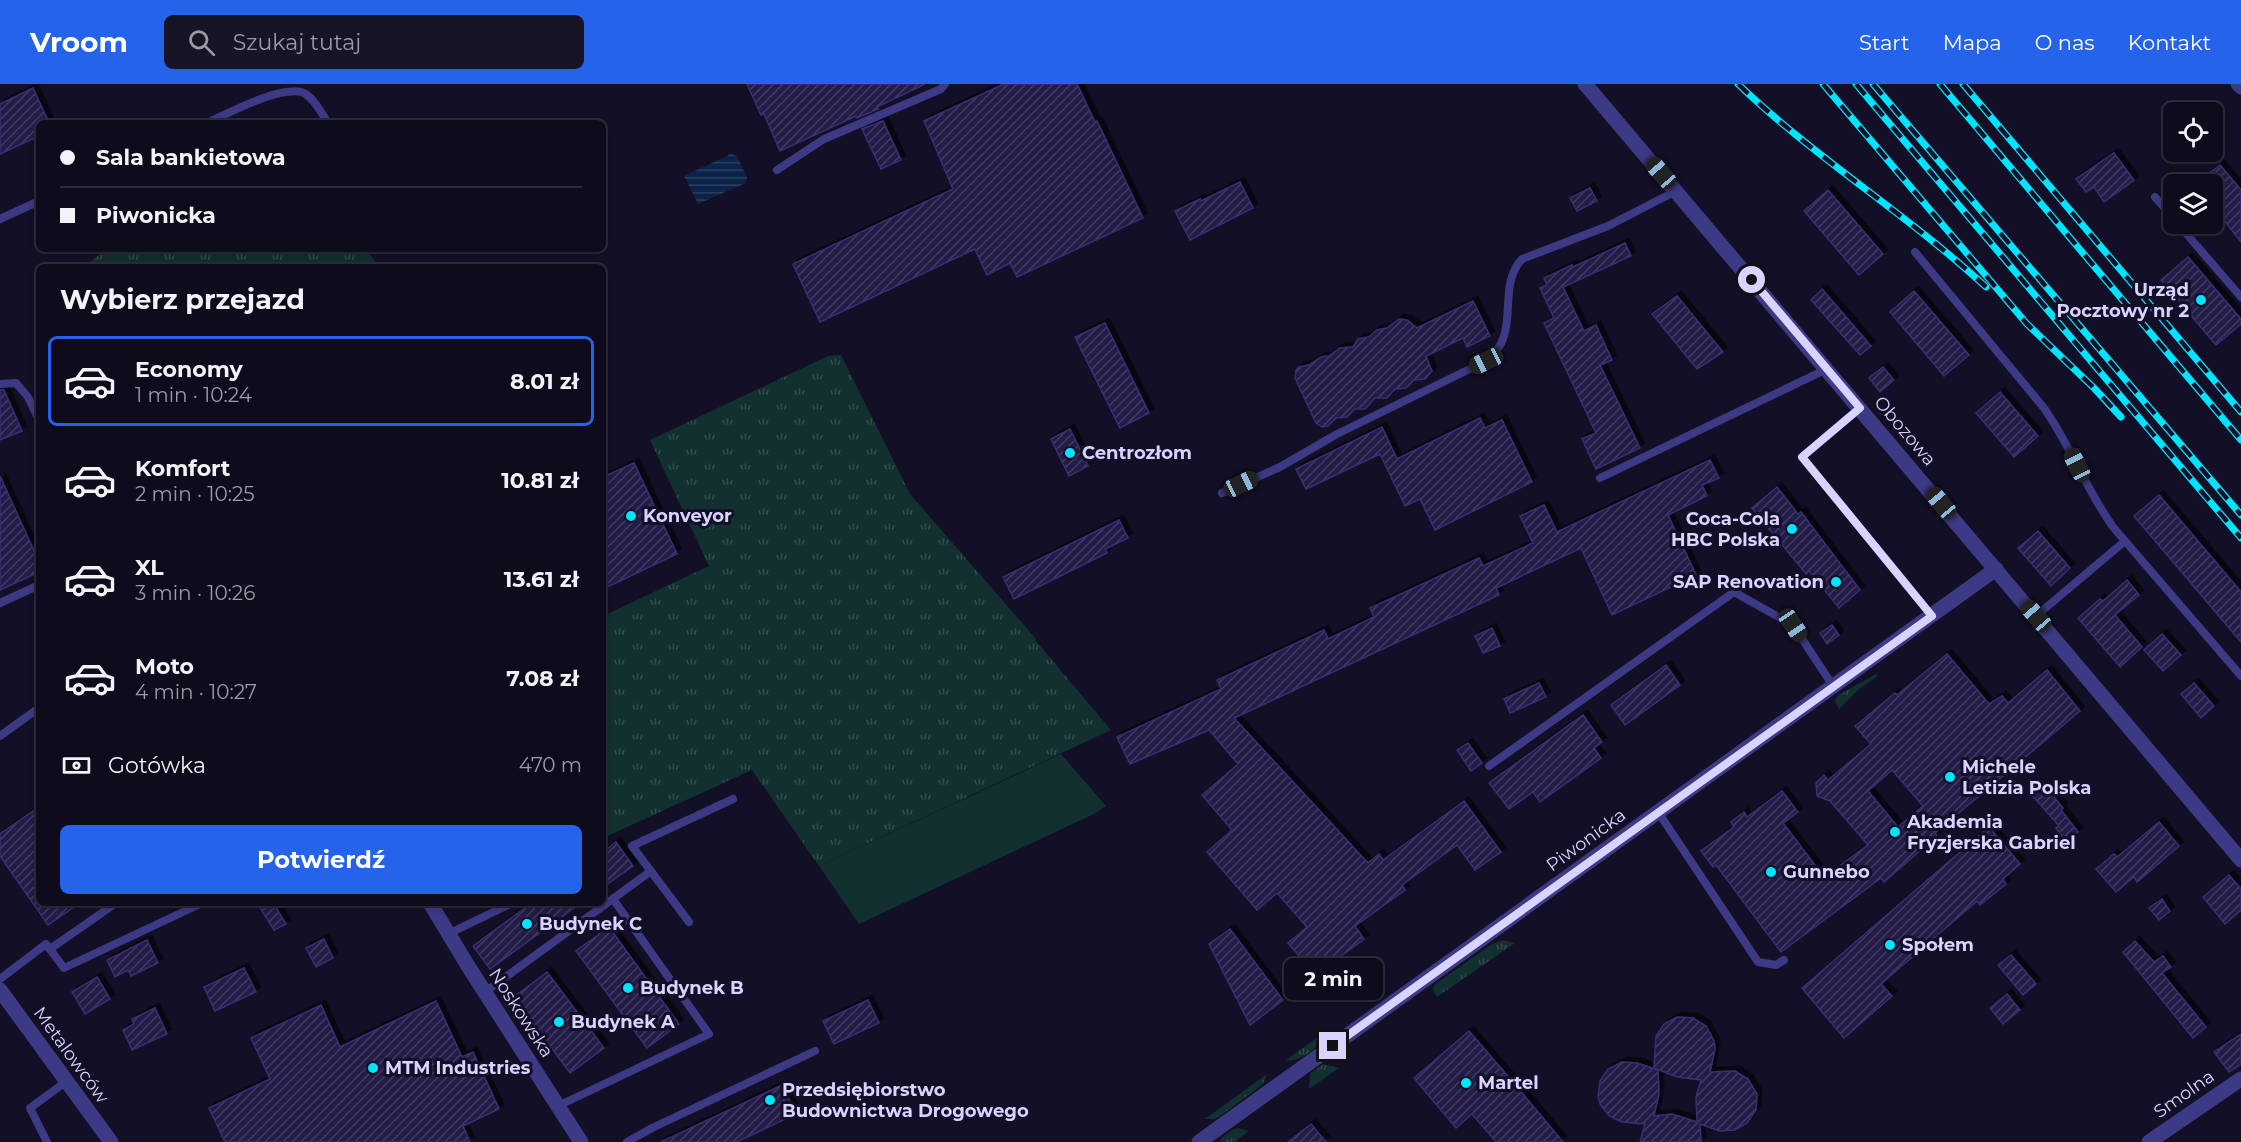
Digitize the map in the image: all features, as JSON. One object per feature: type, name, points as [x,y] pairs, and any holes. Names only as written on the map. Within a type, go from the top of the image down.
[{"type":"street","name":"Obozowa","points":[[1585,84],[2241,860]]},
{"type":"street","name":"Piwonicka","points":[[1199,1142],[1996,569]]},
{"type":"street","name":"Noskowska","points":[[432,906],[581,1142]]},
{"type":"street","name":"Metalowców","points":[[0,990],[111,1142]]},
{"type":"street","name":"Smolna","points":[[2149,1142],[2241,1079]]},
{"type":"lane","points":[[777,170],[824,139],[942,89],[945,84]]},
{"type":"lane","points":[[214,120],[275,92],[291,89],[304,93],[311,99],[325,120]]},
{"type":"lane","points":[[1222,493],[1280,467],[1337,434],[1486,361],[1493,356],[1504,341],[1513,271],[1522,259],[1621,220],[1677,191]]},
{"type":"lane","points":[[2155,197],[2163,206]]},
{"type":"lane","points":[[0,219],[36,202]]},
{"type":"lane","points":[[2187,234],[2241,297]]},
{"type":"lane","points":[[1915,252],[2044,408],[2061,434],[2106,517],[2241,676]]},
{"type":"lane","points":[[1600,478],[1827,369]]},
{"type":"lane","points":[[0,384],[16,383],[28,397],[36,414]]},
{"type":"lane","points":[[1860,408],[1802,457],[1932,616]]},
{"type":"lane","points":[[2036,616],[2125,541]]},
{"type":"lane","points":[[0,603],[36,586]]},
{"type":"lane","points":[[1489,766],[1734,592],[1793,625],[1833,686]]},
{"type":"lane","points":[[0,736],[36,710]]},
{"type":"lane","points":[[688,922],[632,846],[733,799]]},
{"type":"lane","points":[[1658,812],[1758,962],[1776,964],[1784,960]]},
{"type":"lane","points":[[606,904],[651,871]]},
{"type":"lane","points":[[558,1106],[709,1034],[613,899]]},
{"type":"lane","points":[[50,949],[112,906]]},
{"type":"lane","points":[[0,979],[46,944],[64,968],[196,906]]},
{"type":"lane","points":[[448,934],[506,906]]},
{"type":"lane","points":[[485,992],[603,906]]},
{"type":"lane","points":[[632,1141],[816,1051]]},
{"type":"lane","points":[[46,1142],[30,1108],[66,1081]]},
{"type":"green space","points":[[102,252],[368,252],[378,264],[88,264]]},
{"type":"green space","points":[[841,355],[910,494],[1036,639],[1111,730],[819,866],[752,770],[606,837],[606,615],[709,566],[650,440],[828,356]]},
{"type":"green space","points":[[1876,674],[1878,676],[1860,688],[1839,709],[1835,701],[1837,696]]},
{"type":"green space","points":[[1061,754],[1106,806],[1094,814],[859,924],[819,866]]},
{"type":"green space","points":[[1502,940],[1515,943],[1437,997],[1433,990],[1434,985],[1492,944]]},
{"type":"green space","points":[[1325,1032],[1320,1043],[1310,1052],[1298,1059],[1286,1060]]},
{"type":"green space","points":[[1323,1064],[1339,1068],[1309,1089],[1310,1074]]},
{"type":"green space","points":[[1267,1074],[1263,1084],[1219,1117],[1205,1119]]},
{"type":"green space","points":[[1238,1128],[1249,1131],[1234,1142],[1219,1142],[1227,1133]]},
{"type":"water","points":[[731,154],[737,156],[747,177],[746,183],[698,204],[684,176]]},
{"type":"building","points":[[747,84],[925,84],[877,107],[878,109],[857,118],[856,116],[780,151],[764,114],[761,115]]},
{"type":"building","points":[[1004,84],[1077,84],[1143,218],[1017,277],[1010,263],[987,275],[975,249],[820,322],[793,264],[953,189],[924,121]]},
{"type":"building","points":[[33,88],[48,120],[36,120],[36,137],[0,154],[0,104]]},
{"type":"building","points":[[883,121],[901,160],[881,169],[862,129]]},
{"type":"building","points":[[2114,153],[2134,180],[2104,202],[2094,187],[2086,192],[2076,179]]},
{"type":"building","points":[[2220,165],[2241,190],[2241,242],[2223,219],[2223,174],[2208,174]]},
{"type":"building","points":[[1240,182],[1253,208],[1190,240],[1175,211]]},
{"type":"building","points":[[1590,188],[1597,201],[1577,211],[1570,198]]},
{"type":"building","points":[[1828,190],[1883,254],[1859,275],[1804,211]]},
{"type":"building","points":[[1625,243],[1631,256],[1563,287],[1584,331],[1596,325],[1612,360],[1600,365],[1640,448],[1596,469],[1582,439],[1596,433],[1544,323],[1554,318],[1540,288],[1547,285],[1544,278]]},
{"type":"building","name":"Urząd Pocztowy nr 2","points":[[2188,257],[2241,319],[2241,324],[2216,345],[2161,280]]},
{"type":"building","points":[[1822,289],[1871,346],[1860,355],[1811,300]]},
{"type":"building","points":[[1914,291],[1969,355],[1944,376],[1890,312]]},
{"type":"building","points":[[1677,296],[1723,352],[1697,369],[1652,314]]},
{"type":"building","points":[[1473,301],[1490,336],[1467,347],[1463,338],[1426,356],[1432,371],[1425,379],[1414,380],[1406,388],[1395,389],[1387,398],[1375,398],[1365,409],[1355,409],[1347,417],[1336,418],[1328,426],[1322,427],[1316,423],[1295,378],[1299,367],[1309,365],[1321,357],[1329,356],[1340,348],[1353,347],[1358,339],[1369,337],[1377,330],[1387,328],[1399,319],[1407,320],[1417,328]]},
{"type":"building","points":[[1105,323],[1149,413],[1120,428],[1075,337]]},
{"type":"building","points":[[1883,367],[1894,380],[1880,392],[1869,378]]},
{"type":"building","points":[[0,390],[4,390],[22,431],[0,440]]},
{"type":"building","points":[[2000,392],[2038,436],[2014,457],[1976,413]]},
{"type":"building","points":[[1480,418],[1485,428],[1502,420],[1532,482],[1435,530],[1420,499],[1405,506],[1380,454],[1306,489],[1296,469],[1382,427],[1397,459]]},
{"type":"building","name":"Centrozłom","points":[[1070,429],[1088,466],[1069,476],[1051,439]]},
{"type":"building","points":[[1710,460],[1719,478],[1702,485],[1707,496],[1668,515],[1696,575],[1612,615],[1581,548],[1496,588],[1499,595],[1234,718],[1368,863],[1379,854],[1383,860],[1464,801],[1501,852],[1475,870],[1457,845],[1402,885],[1405,890],[1355,926],[1364,939],[1336,960],[1357,984],[1338,1001],[1288,943],[1307,927],[1277,893],[1257,910],[1207,852],[1232,830],[1202,795],[1238,764],[1209,730],[1130,764],[1117,737],[1221,689],[1217,680],[1324,630],[1328,639],[1374,617],[1370,608],[1479,558],[1483,566],[1533,543],[1520,516],[1544,505],[1557,532]]},
{"type":"building","name":"Konveyor","points":[[634,463],[677,554],[606,588],[606,476]]},
{"type":"building","points":[[0,476],[36,555],[36,573],[0,590]]},
{"type":"building","name":"Coca-Cola HBC Polska","points":[[1777,487],[1798,514],[1801,512],[1860,590],[1839,608],[1809,571],[1806,574],[1752,508]]},
{"type":"building","points":[[2159,495],[2241,592],[2241,642],[2134,516]]},
{"type":"building","points":[[1119,520],[1128,538],[1105,549],[1107,553],[1014,599],[1003,577]]},
{"type":"building","points":[[2038,531],[2070,568],[2051,586],[2018,548]]},
{"type":"building","points":[[2127,580],[2139,595],[2115,615],[2142,647],[2120,667],[2078,618],[2100,599],[2103,601]]},
{"type":"building","points":[[1832,625],[1839,635],[1827,644],[1820,633]]},
{"type":"building","points":[[1492,628],[1500,646],[1483,653],[1475,636]]},
{"type":"building","points":[[2162,634],[2181,655],[2163,671],[2144,650]]},
{"type":"building","points":[[1947,654],[1989,704],[2002,696],[2008,703],[2047,670],[2080,711],[1935,833],[1937,836],[1884,882],[1881,878],[1781,952],[1716,865],[1713,867],[1701,851],[1734,827],[1731,822],[1744,812],[1747,817],[1782,791],[1798,812],[1783,823],[1824,877],[1868,845],[1830,801],[1817,796],[1816,783],[1824,775],[1828,780],[1871,744],[1855,726],[1895,693],[1897,695]],"holes":[[[1892,770],[1923,806],[1898,827],[1868,791]]]},
{"type":"building","points":[[1666,665],[1680,685],[1625,725],[1611,705]]},
{"type":"building","points":[[1539,683],[1546,697],[1510,713],[1504,699]]},
{"type":"building","points":[[2194,683],[2214,706],[2201,718],[2181,694]]},
{"type":"building","points":[[1583,715],[1602,742],[1594,748],[1601,758],[1540,802],[1533,792],[1509,809],[1489,783]]},
{"type":"building","points":[[1468,743],[1482,763],[1471,771],[1457,750]]},
{"type":"building","points":[[2044,785],[2063,808],[2061,810],[2078,832],[2070,839],[2065,840],[2056,828],[2059,826],[2032,795]]},
{"type":"building","points":[[36,809],[36,906],[76,906],[48,925],[0,856],[0,834]]},
{"type":"building","points":[[2159,822],[2179,846],[2137,882],[2134,877],[2116,892],[2096,869],[2114,854],[2117,857]]},
{"type":"building","name":"Społem","points":[[1989,827],[2020,864],[2003,879],[2006,884],[1980,905],[1977,901],[1881,984],[1892,996],[1844,1038],[1802,988]]},
{"type":"building","name":"Budynek C","points":[[616,842],[633,866],[606,885],[606,850]]},
{"type":"building","points":[[2229,875],[2241,889],[2241,910],[2225,924],[2203,897]]},
{"type":"building","points":[[2162,899],[2170,911],[2159,920],[2149,908]]},
{"type":"building","points":[[259,906],[275,906],[286,924],[274,930]]},
{"type":"building","name":"Budynek C","points":[[528,906],[577,906],[490,969],[473,946]]},
{"type":"building","name":"Budynek B","points":[[609,927],[679,1024],[647,1048],[576,951]]},
{"type":"building","points":[[1230,929],[1283,1000],[1250,1025],[1209,944]]},
{"type":"building","points":[[324,939],[333,958],[316,967],[306,948]]},
{"type":"building","points":[[147,940],[158,963],[131,976],[128,970],[115,977],[107,960]]},
{"type":"building","points":[[2135,941],[2154,962],[2163,956],[2171,967],[2162,973],[2206,1027],[2193,1038],[2123,952]]},
{"type":"building","points":[[2011,955],[2036,984],[2023,995],[1998,965]]},
{"type":"building","points":[[244,968],[256,992],[215,1011],[204,987]]},
{"type":"building","name":"Budynek A","points":[[547,972],[604,1048],[570,1073],[514,997]]},
{"type":"building","points":[[97,977],[110,999],[85,1014],[72,992]]},
{"type":"building","points":[[2007,994],[2020,1010],[2003,1024],[1990,1008]]},
{"type":"building","points":[[868,1000],[879,1023],[834,1044],[823,1021]]},
{"type":"building","name":"MTM Industries","points":[[436,1001],[462,1057],[473,1052],[499,1109],[463,1126],[470,1142],[225,1142],[209,1108],[270,1079],[251,1038],[321,1005],[340,1047]]},
{"type":"building","points":[[155,1008],[167,1034],[132,1050],[123,1030],[134,1024],[132,1019]]},
{"type":"building","points":[[1677,1017],[1693,1018],[1706,1026],[1714,1041],[1715,1049],[1710,1072],[1735,1071],[1748,1079],[1757,1094],[1756,1110],[1747,1123],[1735,1130],[1720,1131],[1700,1124],[1701,1142],[1640,1142],[1645,1124],[1622,1122],[1609,1116],[1598,1097],[1600,1081],[1608,1069],[1622,1062],[1637,1063],[1658,1070],[1659,1094],[1654,1116],[1672,1114],[1697,1122],[1696,1097],[1701,1080],[1677,1077],[1654,1068],[1656,1036],[1664,1024]]},
{"type":"building","name":"Martel","points":[[1469,1031],[1563,1142],[1496,1142],[1472,1114],[1456,1128],[1414,1078]]},
{"type":"building","points":[[2241,1034],[2241,1064],[2229,1072],[2214,1052]]},
{"type":"building","name":"Przedsiębiorstwo Budownictwa Drogowego","points":[[782,1085],[796,1114],[737,1142],[661,1142]]},
{"type":"building","points":[[1311,1124],[1326,1142],[1288,1142]]},
{"type":"railway","points":[[1738,84],[1798,137],[1925,235],[1986,287]]},
{"type":"railway","points":[[1823,84],[2027,324],[2121,417]]},
{"type":"railway","points":[[1856,84],[2241,538]]},
{"type":"railway","points":[[1873,84],[2241,515]]},
{"type":"railway","points":[[1940,84],[2241,440]]},
{"type":"railway","points":[[1963,84],[2241,412]]},
{"type":"place","name":"Urząd Pocztowy nr 2","points":[[2201,300]]},
{"type":"place","name":"Centrozłom","points":[[1070,453]]},
{"type":"place","name":"Konveyor","points":[[631,516]]},
{"type":"place","name":"Coca-Cola HBC Polska","points":[[1792,529]]},
{"type":"place","name":"SAP Renovation","points":[[1836,582]]},
{"type":"place","name":"Michele Letizia Polska","points":[[1950,777]]},
{"type":"place","name":"Akademia Fryzjerska Gabriel","points":[[1895,832]]},
{"type":"place","name":"Gunnebo","points":[[1771,872]]},
{"type":"place","name":"Budynek C","points":[[527,924]]},
{"type":"place","name":"Społem","points":[[1890,945]]},
{"type":"place","name":"Budynek B","points":[[628,988]]},
{"type":"place","name":"Budynek A","points":[[559,1022]]},
{"type":"place","name":"MTM Industries","points":[[373,1068]]},
{"type":"place","name":"Martel","points":[[1466,1083]]},
{"type":"place","name":"Przedsiębiorstwo Budownictwa Drogowego","points":[[770,1100]]},
{"type":"route","points":[[1333,1046],[1932,616],[1802,457],[1860,408],[1752,280]]}]
